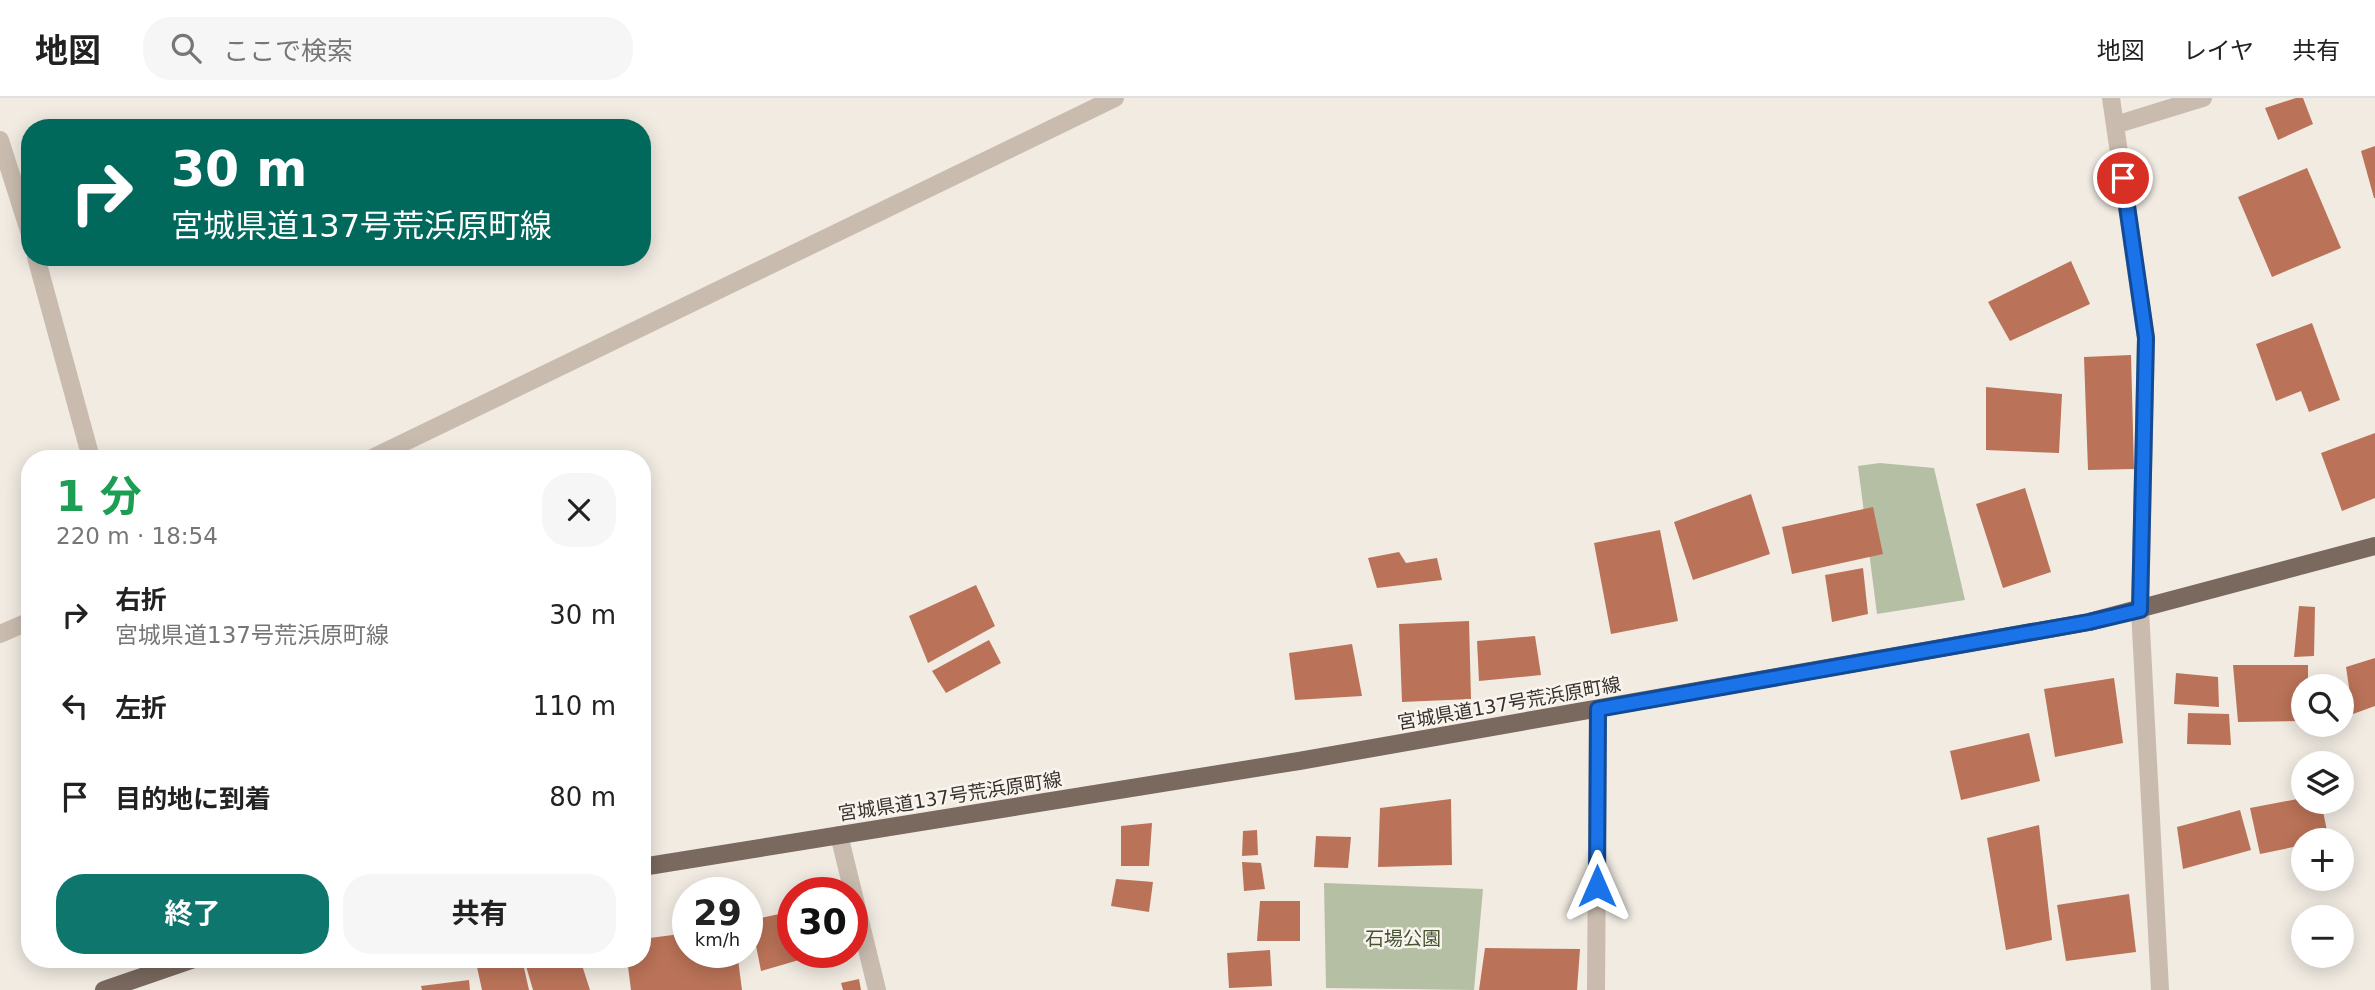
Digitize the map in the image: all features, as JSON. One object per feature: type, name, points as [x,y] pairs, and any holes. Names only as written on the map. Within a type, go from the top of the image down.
[{"type":"main road","name":"宮城県道137号荒浜原町線","points":[[651,866],[1598,709],[2089,622],[2375,546]]},
{"type":"main road","points":[[104,990],[168,968]]},
{"type":"street","points":[[389,450],[1115,98]]},
{"type":"street","points":[[2111,98],[2146,338],[2140,610],[2160,990]]},
{"type":"street","points":[[2115,125],[2203,98]]},
{"type":"street","points":[[0,139],[21,206]]},
{"type":"street","points":[[38,266],[89,450]]},
{"type":"street","points":[[0,634],[21,625]]},
{"type":"street","points":[[1596,990],[1598,709]]},
{"type":"street","points":[[839,835],[877,990]]},
{"type":"green space","points":[[1880,463],[1934,468],[1965,600],[1877,614],[1858,466]]},
{"type":"green space","name":"石場公園","points":[[1324,883],[1483,889],[1474,990],[1326,988]]},
{"type":"building","points":[[2303,98],[2313,124],[2278,140],[2265,108]]},
{"type":"building","points":[[2375,146],[2375,198],[2374,198],[2361,151]]},
{"type":"building","points":[[2307,168],[2341,248],[2272,277],[2238,197]]},
{"type":"building","points":[[2071,261],[2090,304],[2010,341],[1988,302]]},
{"type":"building","points":[[2312,323],[2340,400],[2309,412],[2301,391],[2276,401],[2256,344]]},
{"type":"building","points":[[2131,355],[2134,469],[2088,470],[2084,357]]},
{"type":"building","points":[[1986,387],[2062,394],[2059,453],[1986,450]]},
{"type":"building","points":[[2375,433],[2375,498],[2342,511],[2321,453]]},
{"type":"building","points":[[2025,488],[2051,572],[2003,588],[1976,504]]},
{"type":"building","points":[[1751,494],[1770,554],[1693,580],[1674,522]]},
{"type":"building","points":[[1873,507],[1883,554],[1792,574],[1782,527]]},
{"type":"building","points":[[1660,530],[1678,621],[1611,634],[1594,543]]},
{"type":"building","points":[[1399,552],[1406,563],[1437,558],[1442,580],[1377,588],[1368,558]]},
{"type":"building","points":[[1863,568],[1868,614],[1832,622],[1825,575]]},
{"type":"building","points":[[976,585],[995,626],[928,663],[909,616]]},
{"type":"building","points":[[2299,606],[2315,607],[2314,656],[2294,657]]},
{"type":"building","points":[[1469,621],[1471,699],[1402,702],[1399,624]]},
{"type":"building","points":[[1535,636],[1541,675],[1479,681],[1477,641]]},
{"type":"building","points":[[989,640],[1001,663],[946,693],[932,671]]},
{"type":"building","points":[[1352,644],[1362,696],[1295,700],[1289,653]]},
{"type":"building","points":[[2375,658],[2375,706],[2354,714],[2354,674],[2347,674],[2346,667]]},
{"type":"building","points":[[2233,665],[2308,665],[2308,674],[2291,674],[2291,721],[2238,722]]},
{"type":"building","points":[[2176,673],[2218,677],[2219,707],[2174,704]]},
{"type":"building","points":[[2114,678],[2123,743],[2055,757],[2044,689]]},
{"type":"building","points":[[2188,713],[2229,714],[2231,745],[2187,744]]},
{"type":"building","points":[[2029,733],[2040,781],[1961,800],[1950,751]]},
{"type":"building","points":[[1451,799],[1452,865],[1378,867],[1380,808]]},
{"type":"building","points":[[2291,800],[2291,814],[2324,814],[2326,828],[2291,828],[2291,848],[2260,854],[2250,808]]},
{"type":"building","points":[[2240,810],[2251,850],[2183,869],[2177,827]]},
{"type":"building","points":[[1152,823],[1149,866],[1121,866],[1121,826]]},
{"type":"building","points":[[2039,825],[2052,940],[2006,950],[1987,838]]},
{"type":"building","points":[[1257,830],[1258,855],[1242,856],[1243,831]]},
{"type":"building","points":[[1316,836],[1351,837],[1348,868],[1314,867]]},
{"type":"building","points":[[1242,862],[1261,863],[1265,889],[1244,891]]},
{"type":"building","points":[[1116,879],[1153,882],[1149,912],[1111,906]]},
{"type":"building","points":[[2129,894],[2136,952],[2066,961],[2057,905]]},
{"type":"building","points":[[1260,901],[1300,901],[1300,941],[1257,941]]},
{"type":"building","points":[[777,914],[777,966],[761,971],[760,968],[763,968],[763,917]]},
{"type":"building","points":[[672,935],[672,968],[739,968],[742,990],[631,990],[628,968],[651,968],[651,938]]},
{"type":"building","points":[[1485,948],[1580,949],[1577,990],[1479,990]]},
{"type":"building","points":[[1270,950],[1272,986],[1229,988],[1227,953]]},
{"type":"building","points":[[477,968],[524,968],[529,990],[482,990]]},
{"type":"building","points":[[527,968],[583,968],[590,990],[533,990]]},
{"type":"building","points":[[859,979],[861,990],[843,990],[841,983]]},
{"type":"building","points":[[469,980],[470,990],[422,990],[421,986]]},
{"type":"route","points":[[1597,886],[1598,709],[2089,622],[2140,610],[2146,338],[2123,178]]}]
